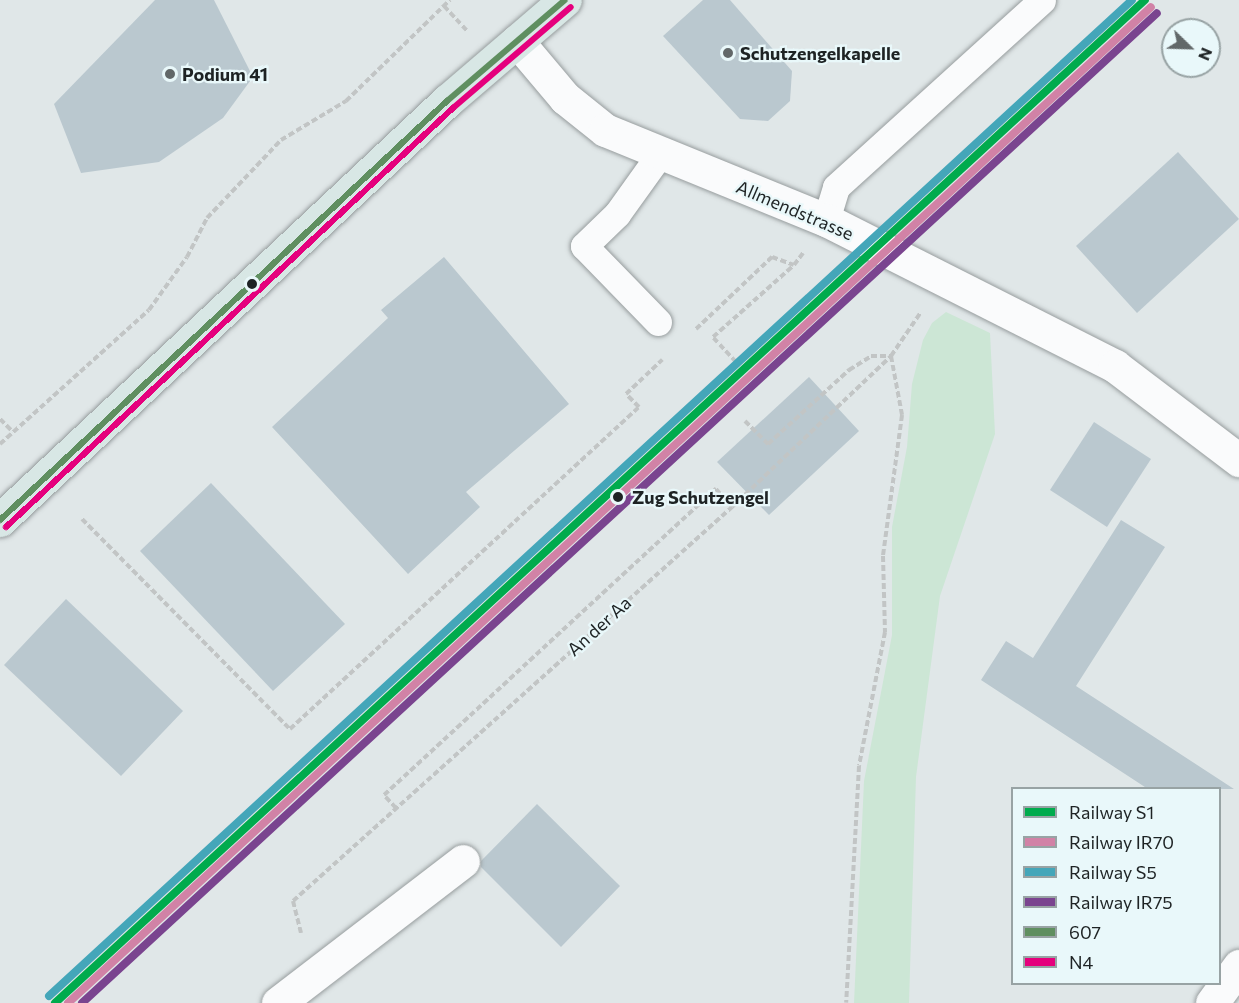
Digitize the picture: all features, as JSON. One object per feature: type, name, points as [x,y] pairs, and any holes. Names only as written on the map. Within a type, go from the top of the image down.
[{"type":"main road","points":[[0,520],[447,101],[565,0]]},
{"type":"street","name":"Allmendstrasse","points":[[517,41],[565,98],[605,130],[826,220],[1115,366],[1239,460]]},
{"type":"street","points":[[278,1003],[463,861]]},
{"type":"street","points":[[1212,1003],[1239,966]]},
{"type":"lane","points":[[826,220],[836,187],[1042,0]]},
{"type":"lane","points":[[658,322],[584,246],[617,214],[660,154]]},
{"type":"path","points":[[0,444],[149,310],[188,257],[207,218],[281,140],[346,101],[450,0]]},
{"type":"path","points":[[686,337],[772,257],[794,265],[713,337],[736,362]]},
{"type":"path","name":"An der Aa","points":[[311,978],[293,901],[732,507],[891,356],[943,280]]},
{"type":"path","points":[[82,519],[290,729],[639,407],[626,394],[669,353]]},
{"type":"path","points":[[745,421],[768,444],[849,370],[871,356],[891,356],[902,415],[883,556],[885,632],[858,766],[846,1003]]},
{"type":"path","points":[[0,419],[13,432]]},
{"type":"path","points":[[396,808],[384,795],[716,489],[732,507]]},
{"type":"green space","points":[[946,312],[990,333],[995,434],[940,596],[916,777],[909,1003],[854,1003],[864,781],[892,635],[892,527],[907,447],[912,384],[923,340],[932,323]]},
{"type":"building","points":[[155,0],[214,0],[253,77],[223,118],[159,162],[81,173],[54,104]]},
{"type":"building","name":"Schutzengelkapelle","points":[[703,0],[730,0],[792,71],[790,101],[768,121],[740,119],[663,36]]},
{"type":"building","points":[[1178,152],[1239,219],[1137,313],[1076,246]]},
{"type":"building","points":[[444,257],[569,404],[466,492],[480,507],[408,574],[272,427],[388,318],[381,310]]},
{"type":"building","points":[[809,377],[859,431],[769,515],[717,462]]},
{"type":"building","points":[[1094,422],[1151,459],[1107,527],[1050,490]]},
{"type":"building","points":[[211,483],[345,624],[273,691],[140,551]]},
{"type":"building","points":[[1121,520],[1165,547],[1076,686],[1234,789],[1145,787],[981,680],[1006,641],[1033,658]]},
{"type":"building","points":[[66,599],[183,711],[121,776],[4,665]]},
{"type":"building","points":[[537,804],[620,886],[561,947],[481,867],[481,861]]},
{"type":"rail line","name":"S5","points":[[49,996],[1132,0]]},
{"type":"rail line","name":"S1","points":[[55,1003],[1145,0]]},
{"type":"rail line","name":"IR70","points":[[68,1003],[1151,7]]},
{"type":"rail line","name":"IR75","points":[[82,1003],[1157,13]]},
{"type":"transit line","name":"607","points":[[0,520],[447,101],[565,0]]},
{"type":"transit line","name":"N4","points":[[6,527],[453,108],[571,7]]},
{"type":"place","name":"Schutzengelkapelle","points":[[728,53]]},
{"type":"place","name":"Podium 41","points":[[170,74]]},
{"type":"place","name":"Zug Schutzengel","points":[[618,497]]}]
